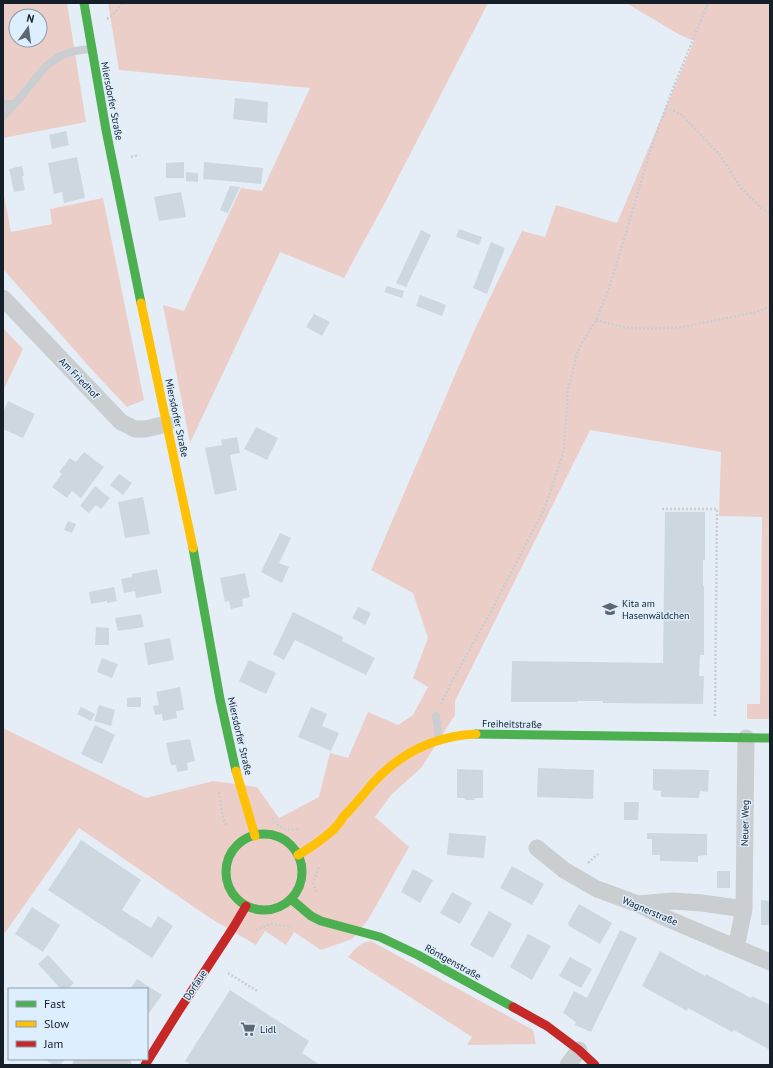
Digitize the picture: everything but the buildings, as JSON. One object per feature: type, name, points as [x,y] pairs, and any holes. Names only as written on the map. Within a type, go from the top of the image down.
[{"type":"street","name":"Miersdorfer Straße","points":[[84,3],[95,76],[186,512],[225,724],[234,765],[254,836]]},
{"type":"street","name":"Am Friedhof","points":[[3,298],[121,422],[135,429],[144,429],[167,424]]},
{"type":"street","name":"Freiheitstraße","points":[[298,855],[313,846],[333,830],[373,783],[387,769],[420,747],[439,740],[463,735],[478,734],[770,738]]},
{"type":"street","name":"Neuer Weg","points":[[734,946],[738,938],[744,909],[746,738]]},
{"type":"street","points":[[268,835],[282,839],[289,843],[298,855],[302,870],[300,886],[291,899],[278,908],[262,910],[246,906],[234,896],[230,889],[226,873],[227,866],[233,850],[249,838],[268,835]]},
{"type":"street","name":"Wagnerstraße","points":[[537,848],[564,870],[597,889],[638,904],[666,918],[770,962]]},
{"type":"street","name":"Röntgenstraße","points":[[291,899],[311,916],[321,921],[380,937],[418,955],[547,1026],[579,1050],[595,1065]]},
{"type":"street","points":[[638,904],[673,901],[702,903],[744,909]]},
{"type":"street","name":"Dorfaue","points":[[145,1065],[246,906]]},
{"type":"street","points":[[568,1065],[579,1050]]},
{"type":"street","points":[[81,1065],[96,1060]]},
{"type":"street","points":[[106,1060],[123,1065]]},
{"type":"lane","points":[[3,117],[46,66],[60,56],[74,51],[91,49]]},
{"type":"lane","points":[[3,104],[14,104]]},
{"type":"lane","points":[[436,716],[439,740]]},
{"type":"path","points":[[105,21],[113,15],[122,3]]},
{"type":"path","points":[[436,716],[449,687],[496,602],[542,513],[550,494],[564,450],[568,390],[576,357],[596,320],[608,291],[651,148],[708,3]]},
{"type":"path","points":[[666,107],[682,116],[720,155],[741,188],[761,208],[770,213]]},
{"type":"path","points":[[596,320],[623,327],[647,329],[683,328],[756,312],[770,306]]},
{"type":"path","points":[[662,509],[717,509],[714,722]]},
{"type":"path","points":[[224,970],[257,991]]},
{"type":"shaded area","points":[[3,3],[67,3],[86,122],[3,138]]},
{"type":"shaded area","points":[[108,3],[488,3],[388,197],[344,278],[280,252],[190,443],[163,305],[184,311],[241,188],[262,191],[310,88],[119,70]]},
{"type":"shaded area","points":[[626,3],[770,3],[770,719],[747,719],[747,704],[760,704],[762,517],[719,516],[721,452],[590,430],[455,701],[455,715],[421,768],[391,795],[375,817],[409,847],[368,920],[352,939],[321,950],[294,932],[286,945],[265,931],[256,945],[210,918],[79,828],[3,934],[3,728],[146,798],[213,781],[257,787],[279,818],[319,797],[330,753],[348,758],[368,712],[398,725],[413,715],[428,687],[413,678],[428,638],[413,593],[371,570],[474,331],[522,231],[545,237],[556,205],[617,223],[694,41],[680,35]]},
{"type":"shaded area","points":[[3,190],[11,232],[52,224],[50,209],[103,198],[144,400],[127,407],[93,371],[3,269]]},
{"type":"shaded area","points":[[3,328],[23,349],[3,391]]},
{"type":"shaded area","points":[[371,941],[533,1030],[536,1044],[467,1045],[472,1037],[348,957],[361,944]]},
{"type":"traffic: fast","points":[[84,3],[106,130],[141,303]]},
{"type":"traffic: fast","points":[[193,548],[220,699],[236,771]]},
{"type":"traffic: fast","points":[[476,734],[770,738]]},
{"type":"traffic: fast","points":[[264,834],[278,837],[291,845],[299,858],[302,872],[299,886],[291,899],[278,907],[264,910],[250,907],[237,899],[229,886],[226,872],[229,858],[237,845],[250,837],[264,834]]},
{"type":"traffic: fast","points":[[291,899],[311,916],[321,921],[380,937],[418,955],[513,1007]]},
{"type":"traffic: slow","points":[[141,303],[193,548]]},
{"type":"traffic: slow","points":[[298,855],[316,844],[333,830],[372,784],[394,763],[419,748],[446,738],[476,734]]},
{"type":"traffic: slow","points":[[236,771],[255,836]]},
{"type":"traffic: jam","points":[[145,1065],[246,906]]},
{"type":"traffic: jam","points":[[513,1007],[547,1026],[579,1050],[595,1065]]},
{"type":"place","name":"Kita am Hasenwäldchen","points":[[610,609]]},
{"type":"place","name":"Lidl","points":[[248,1029]]}]
